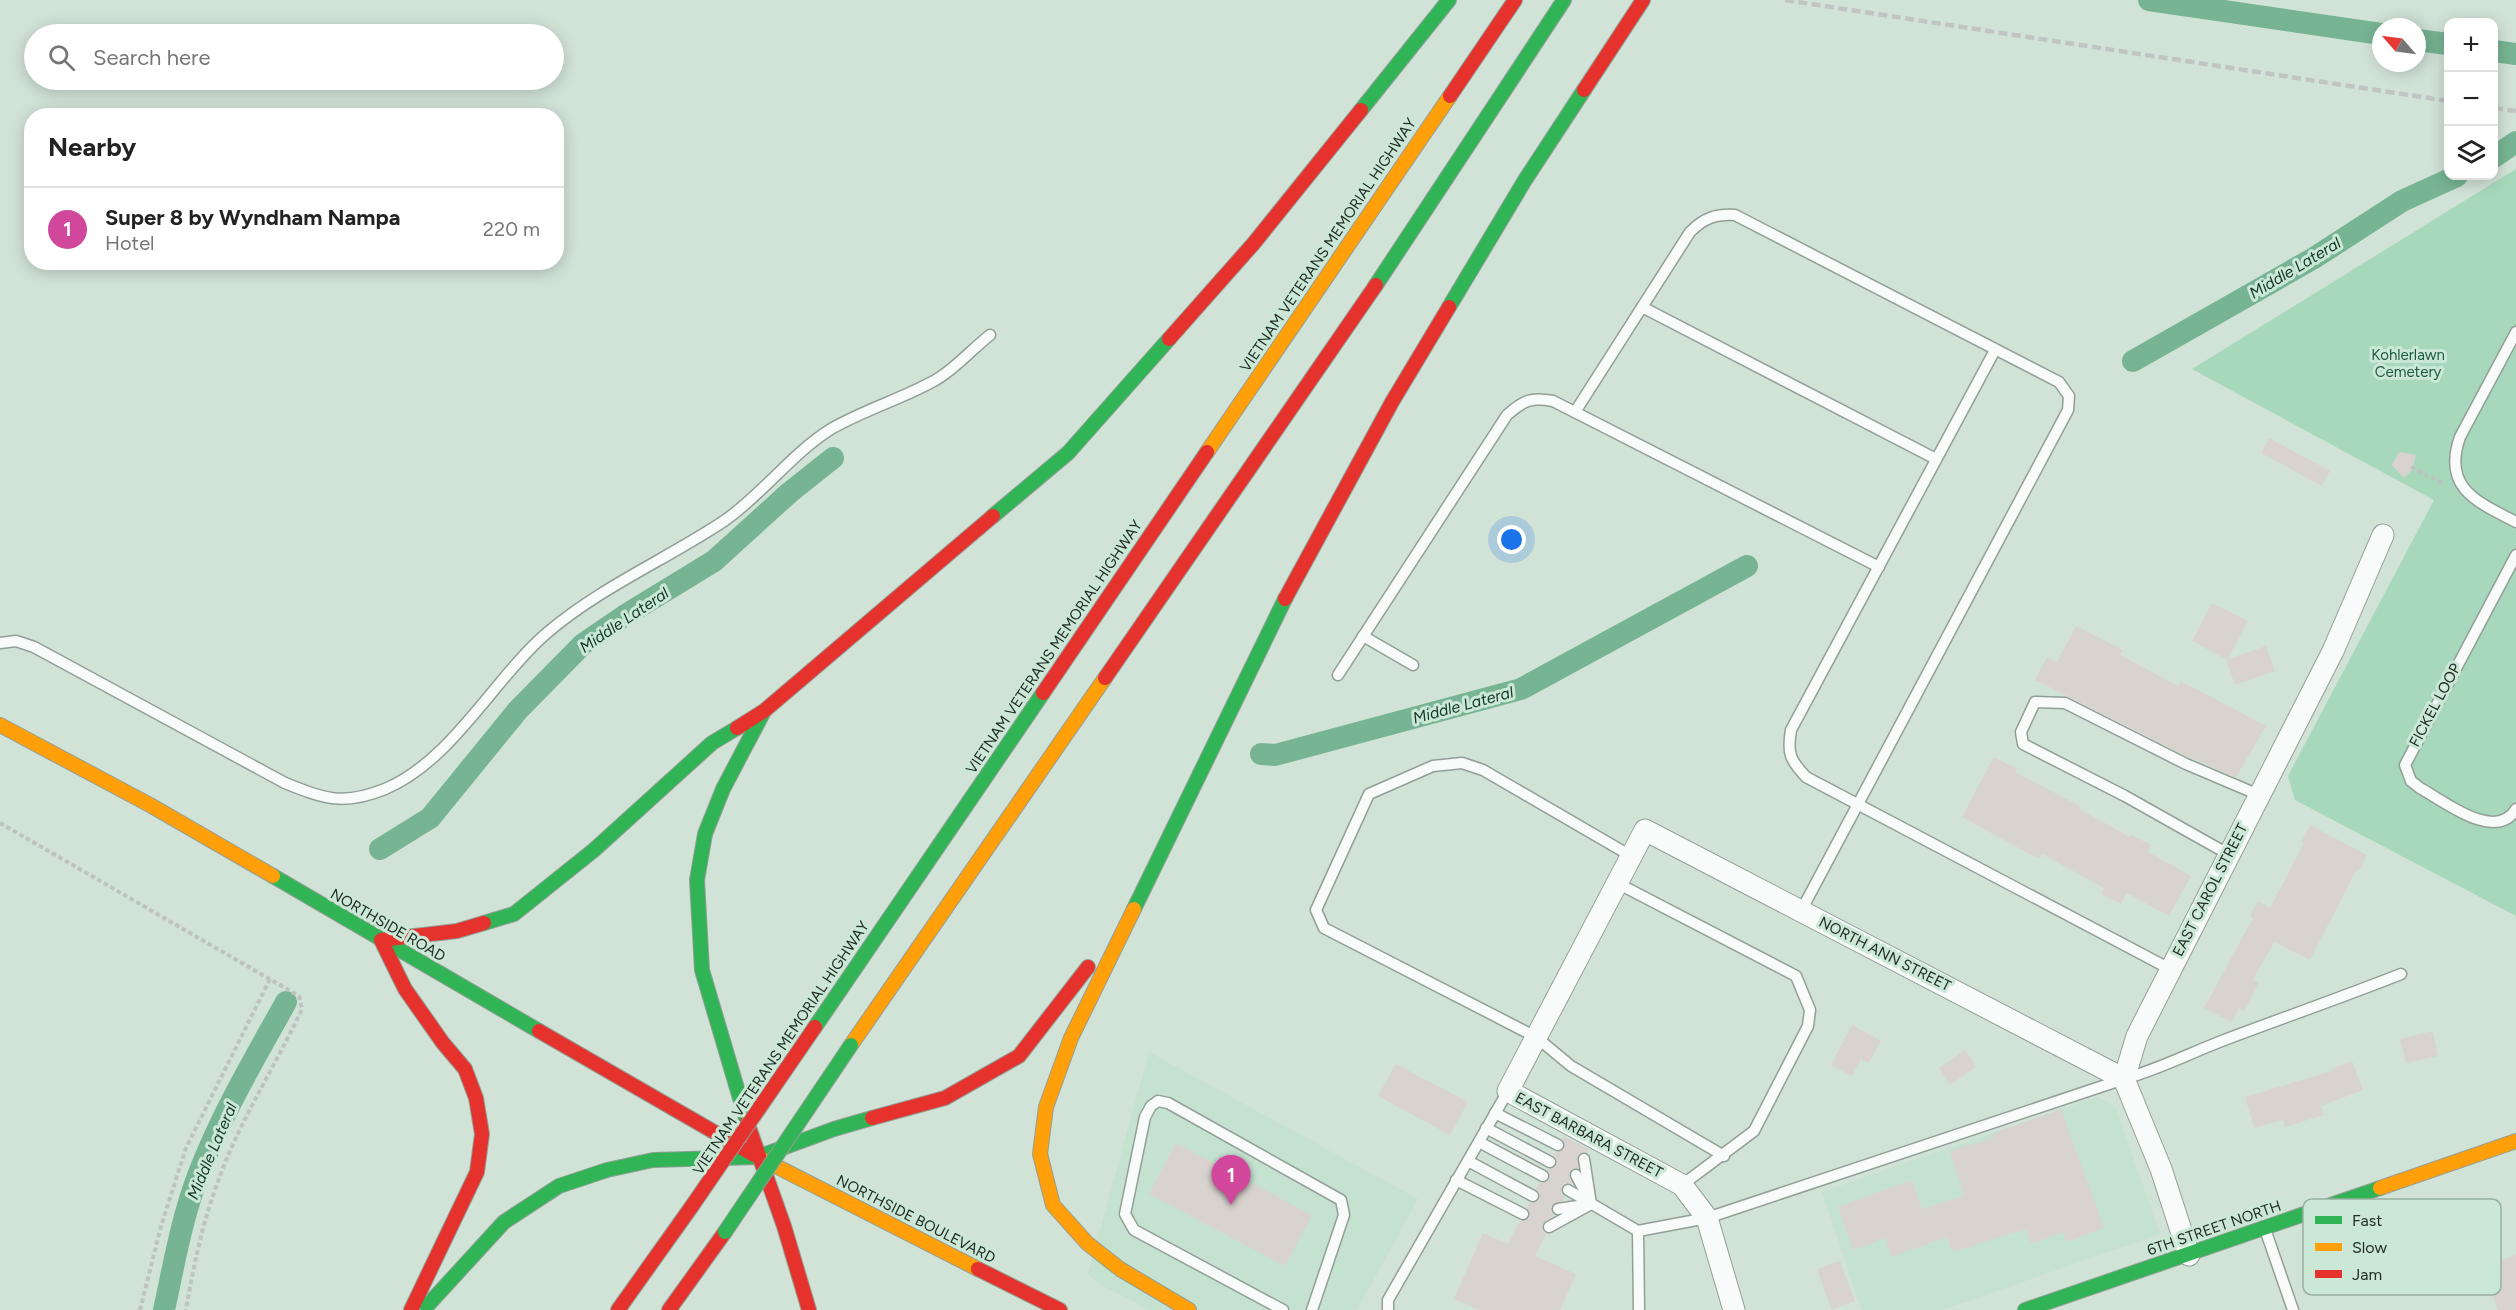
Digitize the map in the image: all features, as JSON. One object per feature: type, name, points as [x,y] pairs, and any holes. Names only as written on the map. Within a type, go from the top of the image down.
[{"type":"main road","points":[[411,1310],[477,1172],[482,1134],[476,1098],[465,1069],[443,1043],[405,988],[381,940],[457,931],[514,914],[594,850],[712,743],[764,711],[1068,453],[1254,243],[1449,0]]},
{"type":"main road","name":"VIETNAM VETERANS MEMORIAL HIGHWAY","points":[[618,1310],[815,1027],[1515,0]]},
{"type":"main road","points":[[669,1310],[1378,282],[1564,0]]},
{"type":"main road","points":[[1189,1310],[1120,1269],[1088,1243],[1053,1204],[1040,1154],[1046,1107],[1071,1038],[1292,584],[1392,402],[1525,180],[1643,0]]},
{"type":"main road","points":[[764,711],[723,789],[705,834],[697,880],[702,970],[758,1157],[784,1226],[808,1310]]},
{"type":"main road","name":"NORTHSIDE ROAD","points":[[0,725],[150,805],[758,1157]]},
{"type":"main road","points":[[423,1310],[437,1292],[504,1222],[559,1186],[607,1170],[653,1160],[758,1157],[834,1129],[945,1098],[1019,1056],[1070,993],[1155,869]]},
{"type":"main road","name":"6TH STREET NORTH","points":[[2349,1199],[2516,1141]]},
{"type":"main road","name":"NORTHSIDE BOULEVARD","points":[[758,1157],[1060,1310]]},
{"type":"main road","name":"6TH STREET NORTH","points":[[2025,1310],[2303,1215]]},
{"type":"street","name":"EAST CAROL STREET","points":[[2124,1079],[2137,1036],[2333,651],[2383,535]]},
{"type":"street","name":"NORTH ANN STREET","points":[[1646,830],[2124,1079]]},
{"type":"street","name":"EAST BARBARA STREET","points":[[1646,830],[1508,1091],[1683,1185],[1707,1218],[1734,1310]]},
{"type":"street","points":[[2124,1079],[2161,1169],[2189,1255]]},
{"type":"lane","points":[[1575,412],[1690,232],[1700,222],[1718,214],[1735,216],[2059,382],[2069,396],[2068,410],[1801,911]]},
{"type":"lane","points":[[1642,307],[1936,459]]},
{"type":"lane","points":[[2516,332],[2460,437],[2455,451],[2454,466],[2462,487],[2479,503],[2516,522]]},
{"type":"lane","points":[[0,643],[16,641],[34,647],[285,783],[325,799],[356,798],[386,788],[416,770],[452,738],[547,633],[605,591],[727,519],[802,451],[832,429],[932,382],[990,335]]},
{"type":"lane","points":[[1995,350],[1791,730],[1788,748],[1794,764],[1806,777],[2170,969]]},
{"type":"lane","points":[[1338,675],[1507,415],[1521,403],[1536,398],[1553,401],[1879,567]]},
{"type":"lane","name":"FICKEL LOOP","points":[[2516,555],[2405,765],[2411,781],[2420,788],[2482,822],[2501,823],[2508,820],[2516,809]]},
{"type":"lane","points":[[1364,636],[1413,665]]},
{"type":"lane","points":[[2228,854],[2125,796],[2023,744],[2021,732],[2035,702],[2065,703],[2186,764],[2259,795]]},
{"type":"lane","points":[[1631,856],[1483,770],[1462,763],[1433,766],[1369,794],[1316,910],[1324,928],[1536,1036],[1571,1066],[1724,1156]]},
{"type":"lane","points":[[1617,883],[1796,976],[1810,1010],[1808,1026],[1754,1131],[1683,1185]]},
{"type":"lane","points":[[1568,1190],[1638,1232],[1707,1218],[2152,1071],[2227,1039],[2310,1010],[2401,974]]},
{"type":"lane","points":[[1388,1310],[1388,1300],[1508,1091]]},
{"type":"lane","points":[[1283,1310],[1134,1230],[1125,1214],[1145,1117],[1151,1106],[1158,1101],[1168,1103],[1341,1200],[1344,1215],[1312,1310]]},
{"type":"lane","points":[[1495,1113],[1558,1145]]},
{"type":"lane","points":[[1486,1128],[1550,1162]]},
{"type":"lane","points":[[1479,1142],[1543,1176]]},
{"type":"lane","points":[[1584,1159],[1591,1204]]},
{"type":"lane","points":[[1468,1161],[1533,1196]]},
{"type":"lane","points":[[1576,1175],[1591,1204]]},
{"type":"lane","points":[[1456,1180],[1523,1214]]},
{"type":"lane","points":[[1558,1209],[1591,1204]]},
{"type":"lane","points":[[1549,1227],[1591,1204]]},
{"type":"lane","points":[[2265,1228],[2293,1310]]},
{"type":"lane","points":[[1638,1232],[1639,1310]]},
{"type":"path","points":[[2411,466],[2453,488],[2462,487]]},
{"type":"path","points":[[0,823],[299,996],[303,1009],[246,1116],[215,1188],[197,1251],[186,1310]]},
{"type":"path","points":[[140,1310],[161,1226],[186,1148],[270,979]]},
{"type":"shaded area","points":[[1149,1052],[1418,1199],[1357,1310],[1150,1310],[1101,1285],[1088,1274]]},
{"type":"shaded area","points":[[2097,1097],[2115,1106],[2160,1234],[1942,1310],[1862,1310],[1822,1192]]},
{"type":"green space","name":"Kohlerlawn Cemetery","points":[[2516,169],[2516,916],[2295,800],[2288,776],[2434,500],[2192,369]]},
{"type":"building","points":[[2269,438],[2330,471],[2322,486],[2261,453]]},
{"type":"building","points":[[2399,452],[2416,455],[2412,470],[2404,478],[2392,465]]},
{"type":"building","points":[[2212,603],[2248,621],[2227,660],[2192,641]]},
{"type":"building","points":[[2076,626],[2123,650],[2120,655],[2178,686],[2181,681],[2266,726],[2236,777],[2189,757],[2035,680],[2047,657],[2057,662]]},
{"type":"building","points":[[2266,646],[2275,671],[2235,685],[2226,660]]},
{"type":"building","points":[[1994,757],[2017,769],[2015,772],[2080,806],[2079,809],[2130,837],[2131,835],[2151,845],[2148,852],[2191,876],[2169,916],[2127,893],[2121,904],[2101,894],[2104,888],[2042,854],[2039,859],[1962,817]]},
{"type":"building","points":[[2310,825],[2367,855],[2358,872],[2356,871],[2310,960],[2274,942],[2253,980],[2259,983],[2244,1011],[2239,1008],[2231,1022],[2204,1008],[2253,918],[2250,916],[2258,901],[2270,908],[2304,843],[2301,842]]},
{"type":"building","points":[[1852,1025],[1881,1041],[1869,1063],[1861,1059],[1852,1076],[1831,1065]]},
{"type":"building","points":[[2433,1031],[2438,1056],[2406,1063],[2400,1039]]},
{"type":"building","points":[[1965,1050],[1976,1067],[1950,1085],[1939,1068]]},
{"type":"building","points":[[2352,1061],[2363,1090],[2321,1106],[2324,1115],[2285,1127],[2283,1120],[2254,1128],[2245,1097],[2332,1071],[2331,1069]]},
{"type":"building","points":[[1396,1064],[1468,1102],[1450,1135],[1378,1096]]},
{"type":"building","points":[[2061,1109],[2104,1228],[2067,1242],[2063,1232],[2031,1244],[2026,1229],[1952,1252],[1947,1237],[1891,1257],[1885,1238],[1853,1250],[1838,1207],[1912,1180],[1922,1209],[1964,1196],[1950,1151],[1993,1138],[1992,1134]]},
{"type":"building","points":[[1563,1136],[1589,1149],[1577,1156],[1578,1168],[1572,1169],[1569,1174],[1572,1183],[1565,1183],[1561,1187],[1561,1193],[1565,1197],[1563,1201],[1551,1206],[1554,1215],[1542,1224],[1542,1230],[1546,1234],[1535,1256],[1576,1274],[1560,1310],[1478,1310],[1454,1299],[1483,1233],[1508,1244],[1520,1221],[1529,1218],[1530,1213],[1527,1208],[1529,1203],[1536,1203],[1540,1199],[1540,1193],[1536,1189],[1540,1183],[1546,1183],[1550,1179],[1550,1173],[1546,1169],[1553,1169],[1557,1165],[1557,1159],[1553,1155],[1564,1149]]},
{"type":"building","points":[[1176,1143],[1312,1215],[1285,1266],[1149,1194]]},
{"type":"building","points":[[2516,1255],[2516,1310],[2498,1310],[2493,1295],[2501,1295],[2501,1260]]},
{"type":"building","points":[[1840,1261],[1855,1301],[1832,1310],[1817,1269]]},
{"type":"waterway","points":[[2149,0],[2372,33]]},
{"type":"waterway","points":[[2426,41],[2444,43]]},
{"type":"waterway","points":[[2498,52],[2516,54]]},
{"type":"waterway","name":"Middle Lateral","points":[[2498,154],[2516,142]]},
{"type":"waterway","name":"Middle Lateral","points":[[2133,361],[2314,258],[2402,201],[2448,180]]},
{"type":"waterway","name":"Middle Lateral","points":[[380,849],[430,818],[518,710],[583,644],[714,561],[789,493],[833,458]]},
{"type":"waterway","name":"Middle Lateral","points":[[1261,754],[1275,755],[1521,689],[1747,566]]},
{"type":"waterway","name":"Middle Lateral","points":[[164,1310],[183,1224],[199,1173],[228,1107],[286,1002]]},
{"type":"railway","points":[[1785,0],[2444,100]]},
{"type":"railway","points":[[2498,109],[2516,111]]},
{"type":"traffic: fast","points":[[1361,110],[1449,0]]},
{"type":"traffic: fast","points":[[1376,285],[1564,0]]},
{"type":"traffic: fast","points":[[1449,307],[1525,180],[1584,90]]},
{"type":"traffic: fast","points":[[993,516],[1068,453],[1169,339]]},
{"type":"traffic: fast","points":[[1134,909],[1285,599]]},
{"type":"traffic: fast","points":[[815,1027],[1043,693]]},
{"type":"traffic: fast","points":[[747,1122],[702,970],[697,880],[705,834],[723,789],[763,713]]},
{"type":"traffic: fast","points":[[484,923],[514,914],[594,850],[712,743],[737,728]]},
{"type":"traffic: fast","points":[[273,876],[539,1031]]},
{"type":"traffic: fast","points":[[725,1232],[851,1045]]},
{"type":"traffic: fast","points":[[427,1306],[504,1222],[559,1186],[607,1170],[653,1160],[758,1157],[834,1129],[872,1118]]},
{"type":"traffic: fast","points":[[2348,1199],[2380,1188]]},
{"type":"traffic: fast","points":[[2025,1310],[2303,1214]]},
{"type":"traffic: slow","points":[[1207,452],[1450,96]]},
{"type":"traffic: slow","points":[[851,1045],[1105,678]]},
{"type":"traffic: slow","points":[[0,725],[150,805],[273,876]]},
{"type":"traffic: slow","points":[[1134,909],[1071,1038],[1046,1107],[1040,1154],[1053,1205],[1087,1243],[1120,1269],[1189,1310]]},
{"type":"traffic: slow","points":[[2380,1188],[2516,1141]]},
{"type":"traffic: slow","points":[[758,1157],[978,1269]]},
{"type":"traffic: jam","points":[[1450,96],[1515,0]]},
{"type":"traffic: jam","points":[[1584,90],[1643,0]]},
{"type":"traffic: jam","points":[[1169,339],[1254,243],[1361,110]]},
{"type":"traffic: jam","points":[[1105,678],[1376,285]]},
{"type":"traffic: jam","points":[[1285,599],[1392,402],[1449,307]]},
{"type":"traffic: jam","points":[[1043,693],[1207,452]]},
{"type":"traffic: jam","points":[[737,728],[764,711],[993,516]]},
{"type":"traffic: jam","points":[[411,1310],[477,1172],[482,1134],[476,1098],[465,1069],[443,1043],[405,989],[381,940],[457,931],[484,923]]},
{"type":"traffic: jam","points":[[872,1118],[945,1098],[1019,1056],[1088,967]]},
{"type":"traffic: jam","points":[[692,1206],[815,1027]]},
{"type":"traffic: jam","points":[[539,1031],[754,1155]]},
{"type":"traffic: jam","points":[[747,1122],[784,1226],[809,1310]]},
{"type":"traffic: jam","points":[[618,1310],[692,1206]]},
{"type":"traffic: jam","points":[[669,1310],[725,1232]]},
{"type":"traffic: jam","points":[[978,1269],[1060,1310]]},
{"type":"place","name":"Super 8 by Wyndham Nampa","points":[[1231,1205]]}]
